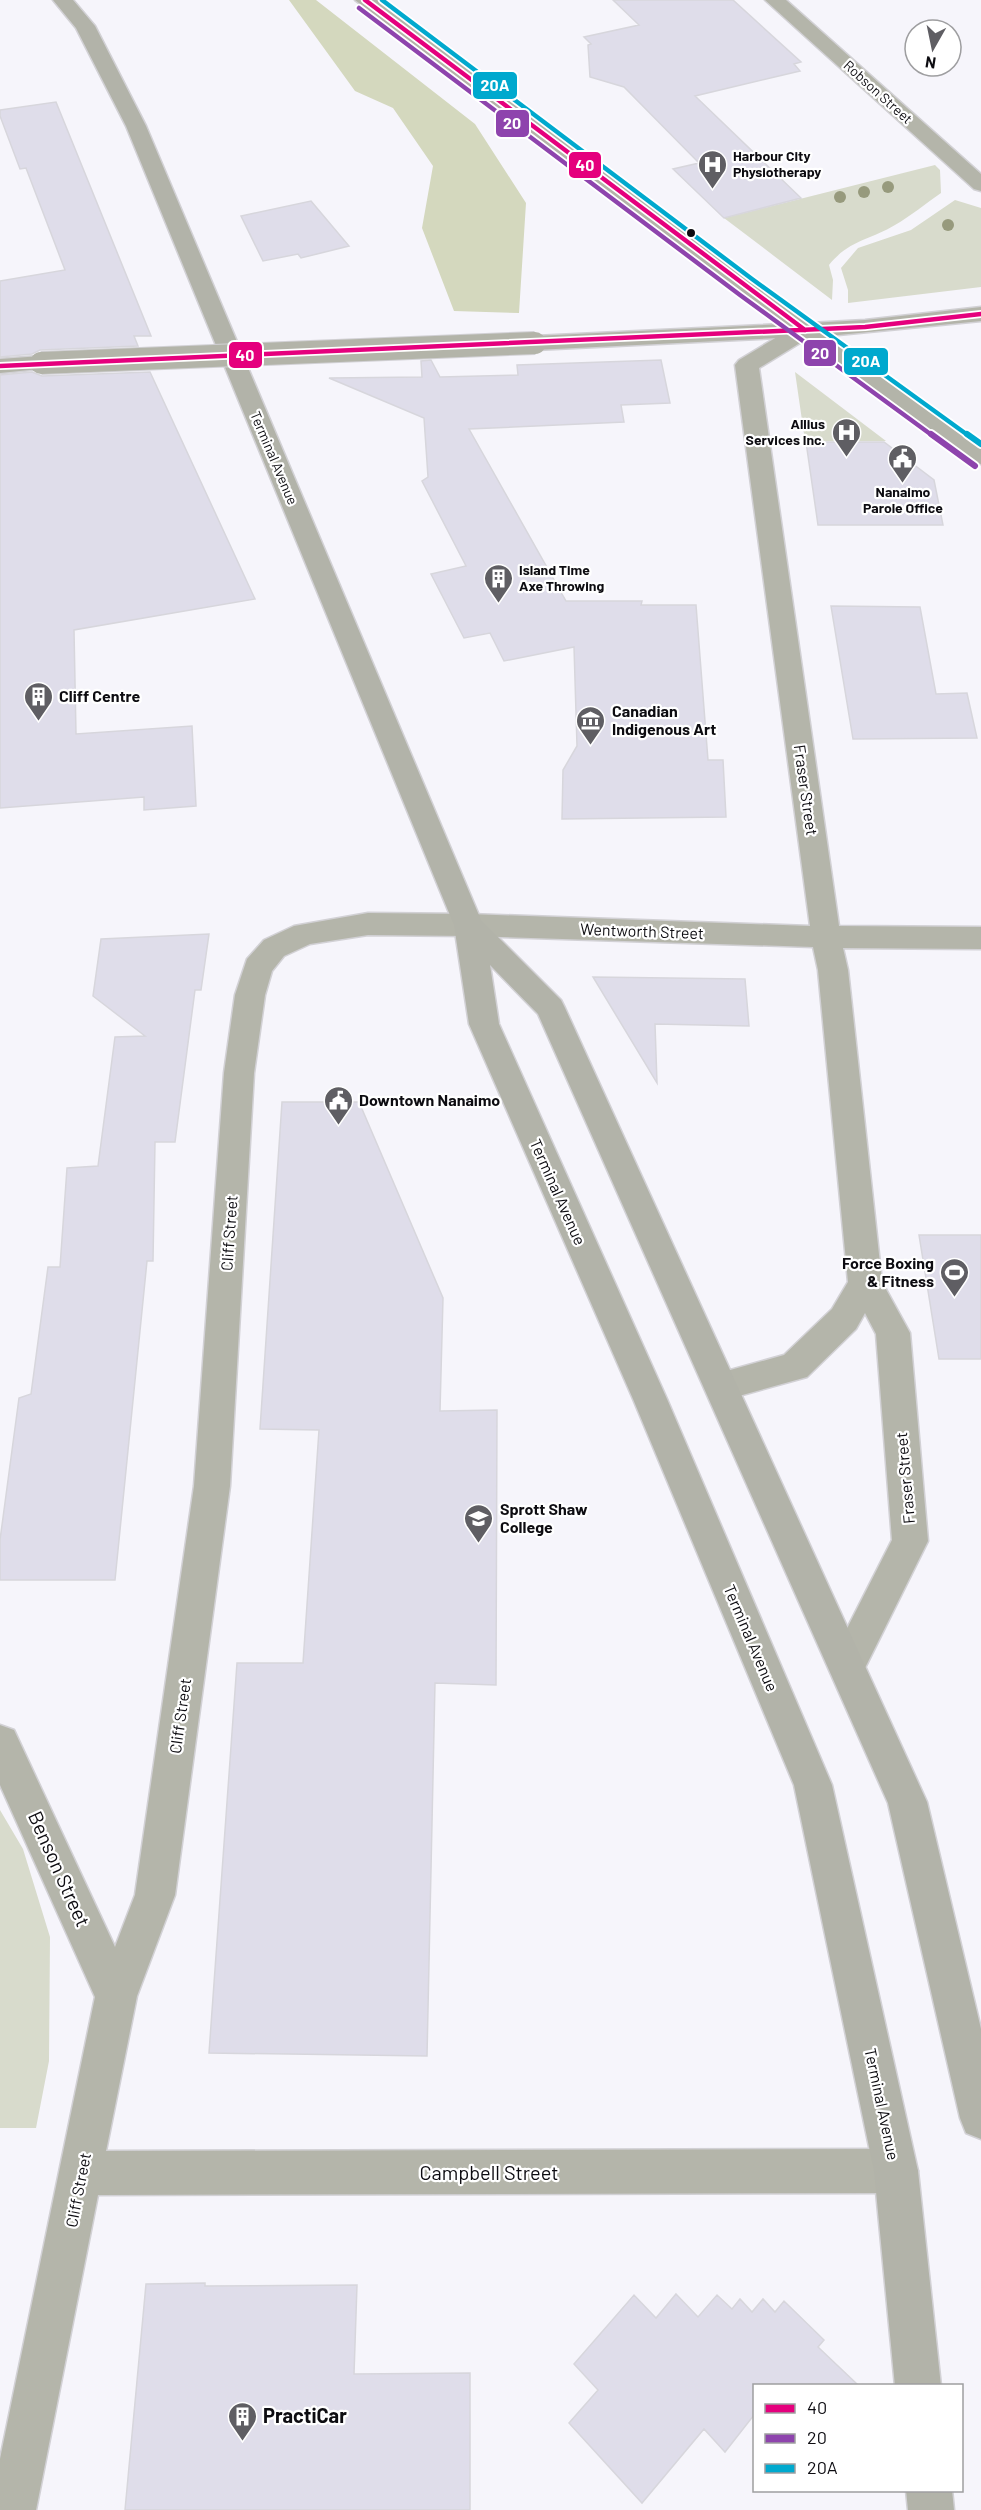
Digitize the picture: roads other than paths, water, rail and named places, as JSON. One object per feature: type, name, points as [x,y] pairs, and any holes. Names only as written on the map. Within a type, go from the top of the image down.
[{"type":"highway","name":"Terminal Avenue","points":[[63,0],[86,26],[136,126],[469,925],[484,1024],[650,1400],[813,1785],[896,2171],[918,2384]]},
{"type":"highway","name":"Terminal Avenue","points":[[469,925],[550,1008],[907,1802],[981,2118]]},
{"type":"highway","points":[[928,2492],[931,2510]]},
{"type":"street","points":[[365,0],[806,330],[981,457]]},
{"type":"street","name":"Robson Street","points":[[775,0],[981,185]]},
{"type":"street","points":[[0,366],[865,327],[981,314]]},
{"type":"street","name":"Fraser Street","points":[[806,330],[747,365],[826,937],[833,970],[865,1283],[893,1333],[910,1541],[847,1666]]},
{"type":"street","name":"Wentworth Street","points":[[304,934],[368,924],[469,925],[826,937],[981,938]]},
{"type":"street","name":"Cliff Street","points":[[13,2510],[116,1996],[155,1895],[212,1486],[239,1073],[250,995],[258,967],[273,948],[304,934]]},
{"type":"street","points":[[721,1386],[795,1367],[844,1319],[865,1283]]},
{"type":"street","name":"Benson Street","points":[[0,1743],[116,1996]]},
{"type":"street","name":"Campbell Street","points":[[82,2173],[896,2171]]},
{"type":"place","name":"Harbour City Physiotherapy","points":[[712,190]]},
{"type":"place","name":"Allius Services Inc.","points":[[846,458]]},
{"type":"place","name":"Nanaimo Parole Office","points":[[903,484]]},
{"type":"place","name":"Island Time Axe Throwing","points":[[498,604]]},
{"type":"place","name":"Cliff Centre","points":[[38,722]]},
{"type":"place","name":"Canadian Indigenous Art","points":[[591,746]]},
{"type":"place","name":"Downtown Nanaimo","points":[[338,1126]]},
{"type":"place","name":"Force Boxing & Fitness","points":[[955,1298]]},
{"type":"place","name":"Sprott Shaw College","points":[[479,1544]]},
{"type":"place","name":"PractiCar","points":[[242,2442]]}]
